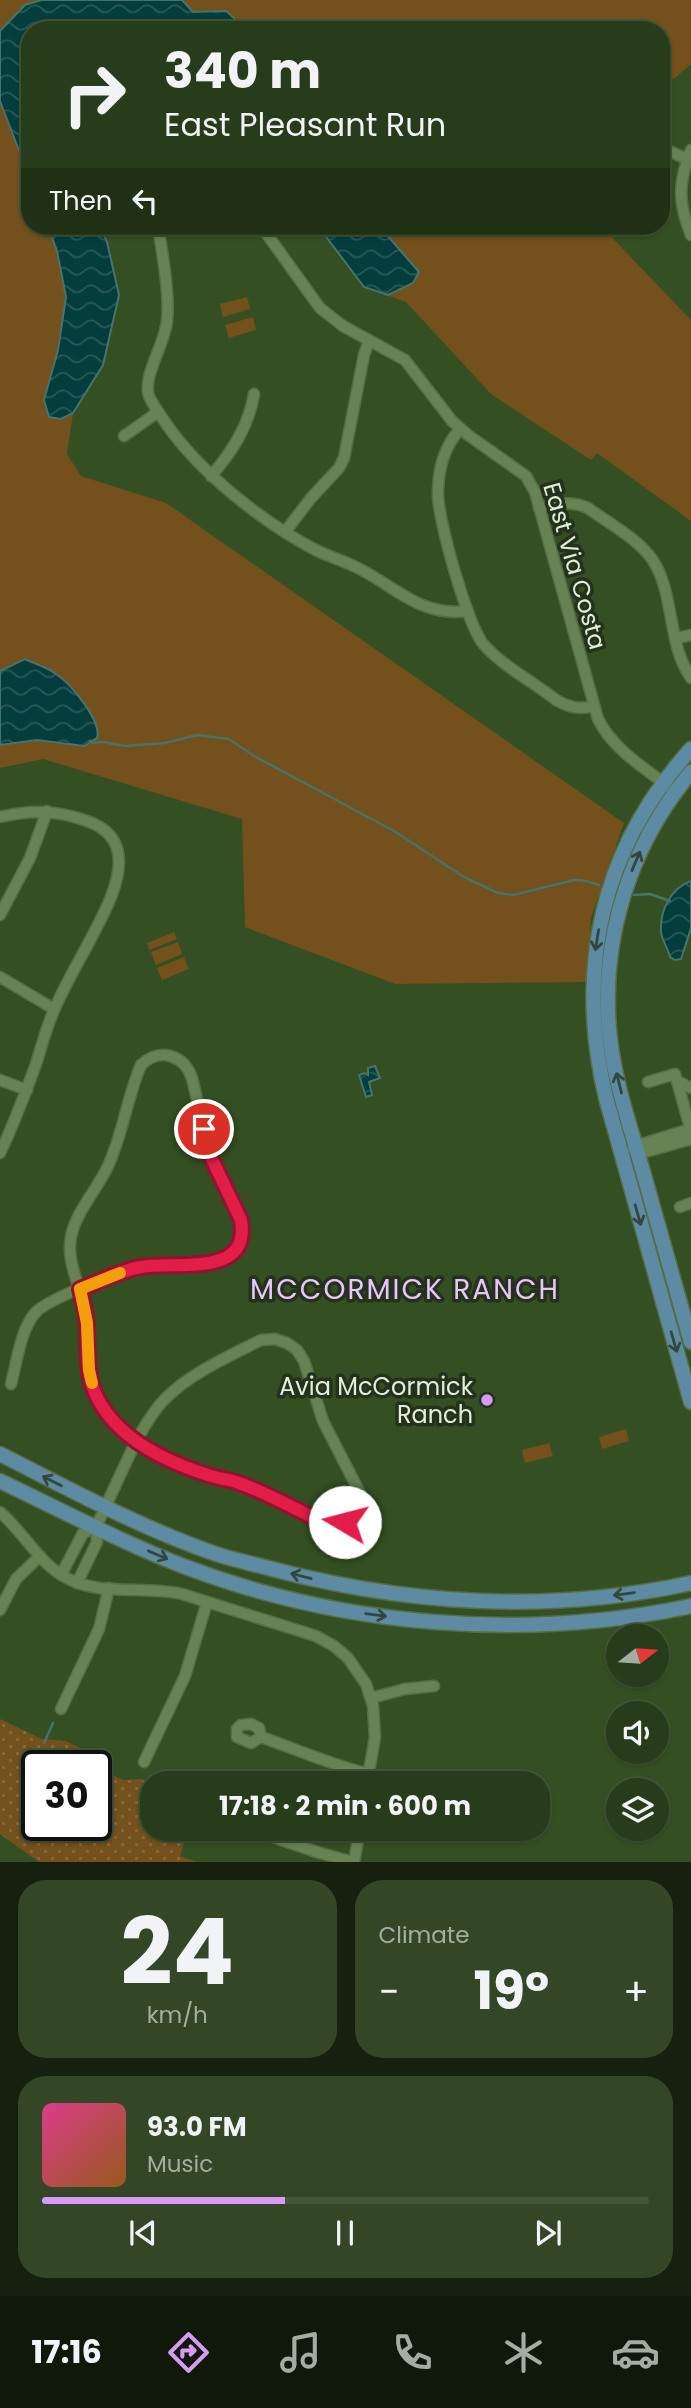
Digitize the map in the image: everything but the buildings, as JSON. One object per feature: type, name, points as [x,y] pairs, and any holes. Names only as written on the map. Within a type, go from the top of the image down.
[{"type":"main road","points":[[691,749],[669,787],[631,872],[618,911],[609,968],[608,1003],[610,1039],[619,1083],[691,1342]]},
{"type":"main road","points":[[691,772],[669,787],[634,829],[614,873],[603,909],[595,957],[592,1006],[601,1078],[691,1402]]},
{"type":"main road","points":[[0,1454],[104,1507],[217,1554],[327,1583],[407,1596],[476,1601],[547,1601],[610,1596],[691,1583]]},
{"type":"main road","points":[[0,1480],[184,1566],[301,1601],[383,1616],[456,1623],[546,1624],[606,1619],[691,1606]]},
{"type":"street","points":[[670,150],[689,155],[683,169],[680,205],[691,234]]},
{"type":"street","points":[[159,235],[167,318],[148,392],[158,412],[192,458],[211,476],[285,532],[325,555],[356,567],[421,606],[448,613],[467,611]]},
{"type":"street","name":"East Via Costa","points":[[267,235],[320,308],[343,326],[405,360],[431,396],[460,429],[526,476],[535,492],[598,719],[611,740],[669,787]]},
{"type":"street","points":[[285,532],[339,468],[344,458],[369,341]]},
{"type":"street","points":[[211,476],[240,435],[254,394]]},
{"type":"street","points":[[124,436],[158,412]]},
{"type":"street","points":[[460,429],[446,448],[438,492],[441,515],[467,611],[477,636],[484,645],[519,673],[567,706],[593,706]]},
{"type":"street","points":[[539,508],[560,503],[580,504],[642,548],[658,570],[684,663],[691,678]]},
{"type":"street","points":[[356,567],[361,556]]},
{"type":"street","points":[[677,638],[691,635]]},
{"type":"street","points":[[0,817],[33,810],[98,824],[112,836],[118,855],[118,879],[108,907],[54,1009],[27,1090],[0,1153]]},
{"type":"street","points":[[0,915],[30,858],[47,811]]},
{"type":"street","points":[[0,977],[54,1009]]},
{"type":"street","points":[[11,1384],[24,1332],[36,1312],[44,1305],[80,1289],[138,1267],[219,1262],[233,1255],[240,1245],[243,1231],[241,1220],[210,1155],[189,1069],[180,1059],[170,1055],[153,1056],[141,1065],[111,1158],[98,1186],[75,1223],[69,1250],[80,1289],[87,1323],[89,1370],[94,1390],[112,1422],[136,1441],[179,1464],[207,1475],[237,1482],[324,1523],[335,1525],[345,1522],[360,1505],[360,1493],[323,1421],[304,1361],[297,1350],[287,1343],[275,1339],[261,1340],[184,1382],[165,1398],[150,1416],[136,1441],[104,1507],[96,1527],[97,1542],[77,1583]]},
{"type":"street","points":[[637,1149],[642,1144],[691,1130],[675,1073],[648,1082]]},
{"type":"street","points":[[0,1080],[27,1090]]},
{"type":"street","points":[[677,1081],[691,1088]]},
{"type":"street","points":[[620,1149],[645,1152],[691,1139]]},
{"type":"street","points":[[0,1512],[40,1556],[61,1575],[77,1583],[109,1588],[167,1591],[302,1630],[334,1646],[348,1658],[359,1673],[371,1698],[375,1724],[369,1771]]},
{"type":"street","points":[[61,1575],[83,1533],[96,1527]]},
{"type":"street","points":[[0,1610],[16,1580],[40,1556]]},
{"type":"street","points":[[61,1709],[99,1629],[109,1588]]},
{"type":"street","points":[[144,1762],[185,1676],[207,1602]]},
{"type":"street","points":[[371,1698],[405,1689],[434,1686]]},
{"type":"street","points":[[261,1737],[350,1771]]},
{"type":"street","points":[[284,1841],[353,1862],[357,1841]]},
{"type":"shaded area","points":[[0,0],[691,0],[691,64],[670,80],[670,21],[21,21],[21,235],[104,235],[119,295],[103,365],[73,413],[67,454],[81,476],[166,503],[624,823],[591,918],[588,982],[395,984],[245,927],[242,819],[43,759],[0,768]]},
{"type":"shaded area","points":[[325,235],[610,235],[691,320],[691,521],[597,453],[591,460],[491,394],[406,302],[364,287]]},
{"type":"shaded area","points":[[247,297],[250,309],[223,317],[220,304]]},
{"type":"shaded area","points":[[253,317],[256,330],[229,338],[225,325]]},
{"type":"shaded area","points":[[174,932],[177,939],[149,950],[147,943]]},
{"type":"shaded area","points":[[178,942],[182,954],[156,965],[151,952]]},
{"type":"shaded area","points":[[184,957],[189,969],[162,980],[157,968]]},
{"type":"shaded area","points":[[626,1429],[629,1441],[602,1449],[599,1437]]},
{"type":"shaded area","points":[[549,1443],[553,1456],[525,1463],[522,1450]]},
{"type":"shaded area","points":[[0,1719],[42,1739],[66,1741],[84,1750],[21,1750],[21,1841],[112,1841],[112,1774],[123,1780],[140,1779],[140,1841],[184,1841],[180,1856],[197,1862],[39,1862],[0,1834]]},
{"type":"water","points":[[42,0],[182,0],[193,12],[226,11],[234,21],[21,21],[21,156],[0,101],[0,31],[25,5]]},
{"type":"water","points":[[51,235],[104,235],[119,295],[103,365],[73,413],[61,419],[49,417],[44,400],[58,350],[66,297]]},
{"type":"water","points":[[325,235],[387,235],[419,272],[413,283],[388,295],[364,287]]},
{"type":"water","points":[[25,659],[52,672],[69,686],[84,703],[95,722],[97,738],[84,746],[37,740],[0,745],[0,671]]},
{"type":"water","points":[[691,881],[691,928],[681,959],[675,960],[670,957],[662,937],[662,915],[672,894]]},
{"type":"water","points":[[375,1066],[380,1078],[369,1082],[372,1095],[366,1097],[359,1075],[368,1075],[368,1068]]},
{"type":"waterway","points":[[90,741],[125,746],[165,743],[197,735],[229,739],[254,756],[394,831],[464,877],[498,893],[513,895],[574,880],[599,885]]},
{"type":"waterway","points":[[634,895],[650,894],[670,901]]},
{"type":"waterway","points":[[44,1743],[53,1723]]},
{"type":"slow traffic","points":[[92,1383],[87,1323],[80,1289],[120,1273]]},
{"type":"place","name":"Avia McCormick Ranch","points":[[487,1400]]},
{"type":"district","name":"MCCORMICK RANCH","points":[[405,1289]]},
{"type":"route","points":[[204,1129],[210,1155],[241,1220],[243,1231],[240,1245],[233,1255],[219,1262],[138,1267],[80,1289],[87,1323],[89,1370],[97,1398],[104,1412],[120,1430],[179,1464],[207,1475],[237,1482],[324,1523],[335,1525],[345,1522]]}]
